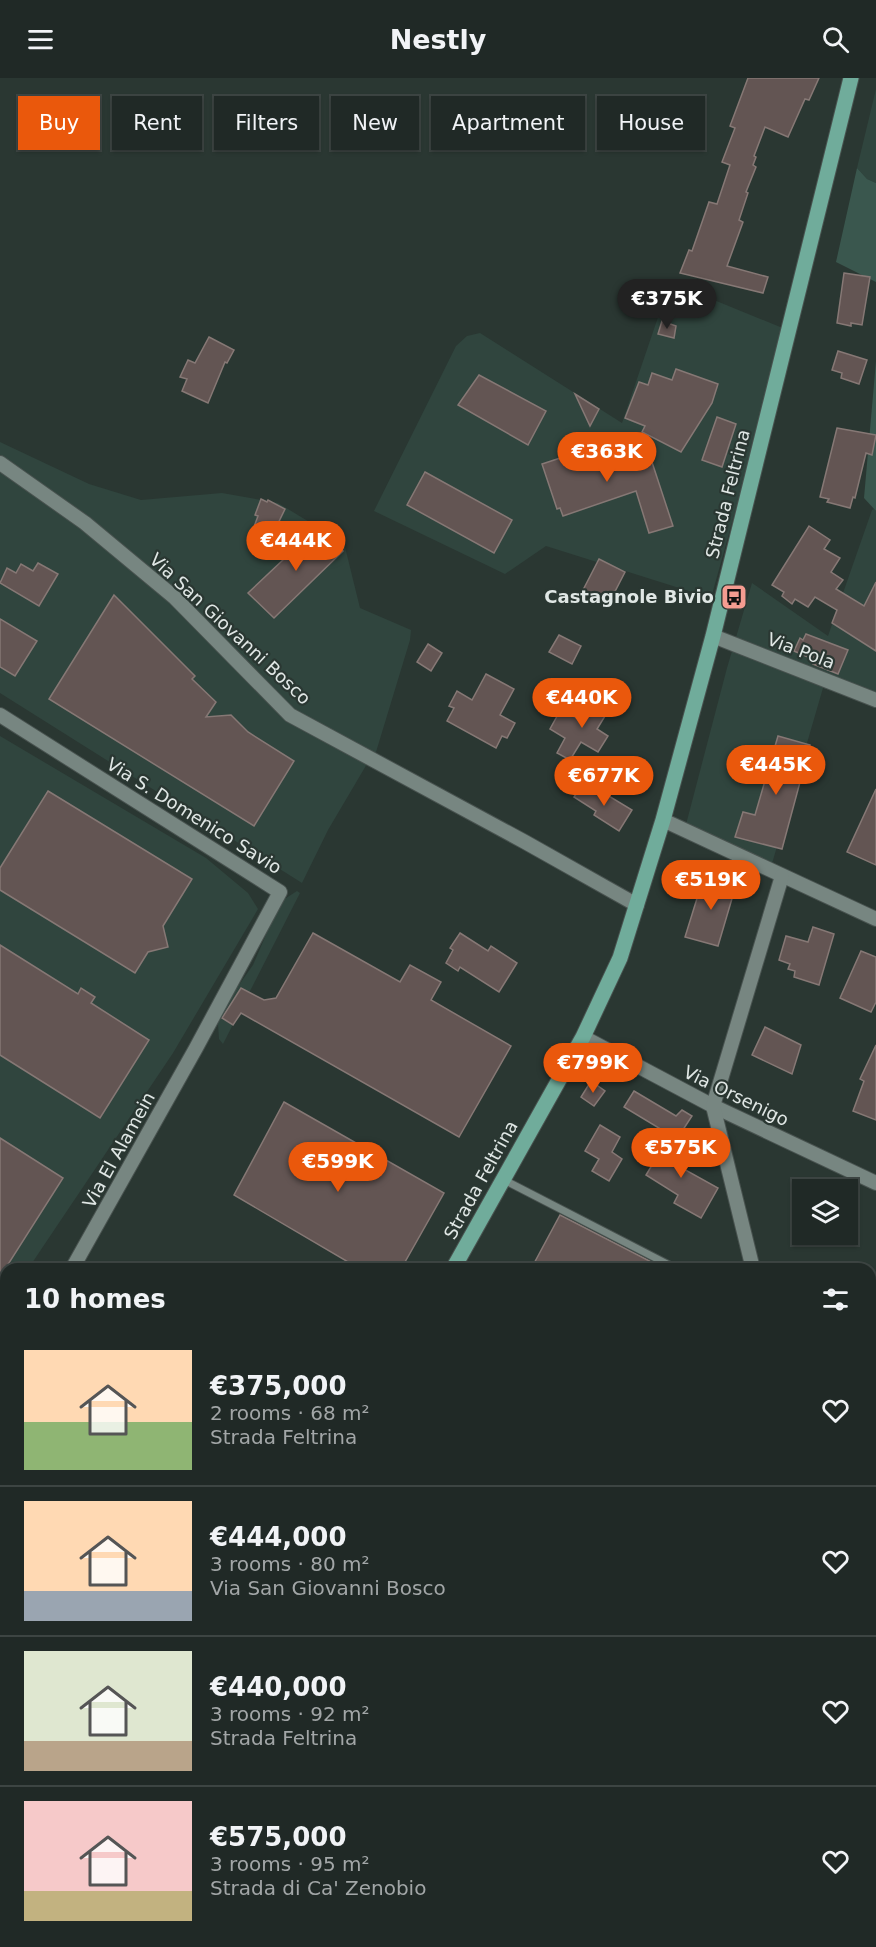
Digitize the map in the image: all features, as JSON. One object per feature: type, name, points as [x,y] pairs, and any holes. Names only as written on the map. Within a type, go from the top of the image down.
[{"type":"main road","name":"Strada Feltrina","points":[[456,1263],[583,1037],[620,958],[663,820],[713,636],[851,78]]},
{"type":"street","name":"Via San Giovanni Bosco","points":[[0,463],[85,523],[174,597],[290,715],[637,905]]},
{"type":"street","name":"Via Pola","points":[[713,636],[876,700]]},
{"type":"street","name":"Via S. Domenico Savio","points":[[0,715],[280,892],[196,1048]]},
{"type":"street","points":[[663,820],[876,919]]},
{"type":"street","points":[[752,1263],[713,1106],[782,876]]},
{"type":"street","name":"Via Orsenigo","points":[[583,1037],[713,1106],[876,1183]]},
{"type":"street","name":"Via El Alamein","points":[[75,1263],[196,1048]]},
{"type":"lane","points":[[504,1180],[665,1263]]},
{"type":"shaded area","points":[[876,89],[876,183],[867,179],[857,168]]},
{"type":"shaded area","points":[[857,168],[867,179],[876,183],[876,282],[836,262]]},
{"type":"shaded area","points":[[670,282],[785,329],[711,598],[546,546],[505,574],[374,511],[456,346],[467,336],[480,333],[622,423]]},
{"type":"shaded area","points":[[876,361],[876,511],[864,498]]},
{"type":"shaded area","points":[[0,442],[89,484],[141,500],[222,493],[278,503],[344,543],[360,608],[411,630],[376,752],[328,830],[302,883],[0,693]]},
{"type":"shaded area","points":[[874,509],[876,511],[876,703],[823,688],[771,867],[683,836],[752,583],[828,636]]},
{"type":"shaded area","points":[[0,736],[206,858],[248,893],[258,909],[173,1053],[32,1263],[0,1263]]},
{"type":"shaded area","points":[[297,891],[300,893],[223,1044],[219,1039],[218,1024],[222,1009],[253,965],[280,902]]},
{"type":"building","points":[[748,78],[819,78],[809,100],[805,99],[788,137],[765,127],[754,156],[756,157],[753,165],[756,167],[746,192],[748,193],[739,220],[743,222],[727,266],[768,277],[763,293],[680,273],[689,250],[692,251],[709,202],[717,204],[730,165],[722,162],[735,128],[730,126]]},
{"type":"building","points":[[844,273],[870,277],[862,325],[851,323],[851,326],[837,323]]},
{"type":"building","points":[[662,321],[676,326],[674,338],[658,334]]},
{"type":"building","points":[[209,337],[234,350],[227,363],[225,362],[208,403],[182,391],[187,379],[180,377],[188,360],[195,363]]},
{"type":"building","points":[[838,351],[867,360],[859,384],[841,378],[842,373],[832,370]]},
{"type":"building","points":[[676,369],[718,384],[712,403],[681,452],[642,432],[645,426],[625,418],[639,382],[648,385],[652,373],[672,380]]},
{"type":"building","points":[[479,375],[546,411],[528,445],[458,405]]},
{"type":"building","points":[[575,394],[599,409],[590,426]]},
{"type":"building","points":[[717,417],[736,424],[722,467],[702,460]]},
{"type":"building","points":[[837,428],[876,435],[872,455],[866,453],[855,498],[853,497],[850,508],[827,502],[829,499],[820,497]]},
{"type":"building","points":[[600,445],[605,460],[647,447],[673,526],[649,533],[636,491],[563,516],[560,508],[557,509],[542,464]]},
{"type":"building","points":[[425,472],[512,520],[494,553],[407,505]]},
{"type":"building","points":[[261,499],[285,509],[269,542],[251,535]]},
{"type":"building","points":[[319,526],[343,551],[274,618],[248,593]]},
{"type":"building","points":[[809,526],[830,540],[824,549],[840,558],[831,572],[843,580],[836,589],[864,606],[876,582],[876,651],[832,623],[837,610],[815,597],[808,607],[795,599],[792,604],[782,596],[784,592],[772,585]]},
{"type":"building","points":[[599,559],[625,572],[608,605],[582,592]]},
{"type":"building","points":[[38,563],[58,574],[39,606],[0,583],[7,568],[16,573],[21,564],[33,571]]},
{"type":"building","points":[[114,595],[195,676],[192,679],[216,702],[206,717],[231,715],[248,732],[294,761],[254,826],[49,699]]},
{"type":"building","points":[[0,619],[37,641],[15,676],[0,667]]},
{"type":"building","points":[[806,634],[848,650],[838,674],[813,664],[815,660],[794,651],[800,638],[803,640]]},
{"type":"building","points":[[559,635],[581,646],[572,664],[549,652]]},
{"type":"building","points":[[428,644],[442,653],[431,671],[417,662]]},
{"type":"building","points":[[486,674],[514,689],[500,715],[515,723],[507,738],[502,736],[496,748],[447,721],[454,708],[449,706],[457,691],[472,700]]},
{"type":"building","points":[[599,694],[613,703],[597,729],[608,736],[598,752],[581,742],[570,760],[557,753],[565,738],[550,729],[561,709],[583,722]]},
{"type":"building","points":[[778,736],[810,745],[782,849],[735,837],[743,812],[755,815]]},
{"type":"building","points":[[582,785],[591,791],[594,787],[632,810],[619,831],[594,815],[596,811],[574,797]]},
{"type":"building","points":[[876,789],[876,865],[847,852]]},
{"type":"building","points":[[48,791],[192,879],[163,926],[168,947],[148,952],[135,973],[0,890],[0,868]]},
{"type":"building","points":[[704,876],[736,885],[718,946],[685,937]]},
{"type":"building","points":[[813,927],[834,934],[819,985],[794,977],[795,971],[788,969],[790,964],[779,960],[786,936],[808,942]]},
{"type":"building","points":[[313,933],[400,982],[410,965],[441,982],[431,1000],[511,1046],[459,1137],[241,1013],[233,1025],[222,1018],[241,988],[264,1000],[276,998]]},
{"type":"building","points":[[460,933],[488,951],[491,946],[517,963],[499,992],[460,967],[458,971],[446,963],[453,950],[450,948]]},
{"type":"building","points":[[0,945],[78,994],[81,988],[95,997],[91,1003],[149,1040],[100,1118],[0,1055]]},
{"type":"building","points":[[861,951],[876,957],[876,1002],[871,1012],[840,998]]},
{"type":"building","points":[[765,1027],[801,1045],[792,1074],[752,1055]]},
{"type":"building","points":[[876,1045],[876,1120],[853,1111],[864,1081],[860,1079]]},
{"type":"building","points":[[591,1081],[605,1091],[594,1106],[581,1097]]},
{"type":"building","points":[[634,1091],[676,1116],[682,1110],[692,1116],[677,1139],[624,1107]]},
{"type":"building","points":[[284,1102],[444,1193],[404,1263],[350,1263],[234,1195]]},
{"type":"building","points":[[600,1125],[620,1137],[612,1152],[622,1159],[609,1181],[592,1171],[599,1159],[585,1151]]},
{"type":"building","points":[[669,1137],[691,1150],[680,1167],[718,1188],[701,1218],[674,1203],[678,1195],[646,1175]]},
{"type":"building","points":[[0,1138],[63,1178],[9,1263],[0,1263]]},
{"type":"building","points":[[560,1215],[653,1263],[534,1263]]},
{"type":"place","name":"Castagnole Bivio","points":[[734,597]]}]
